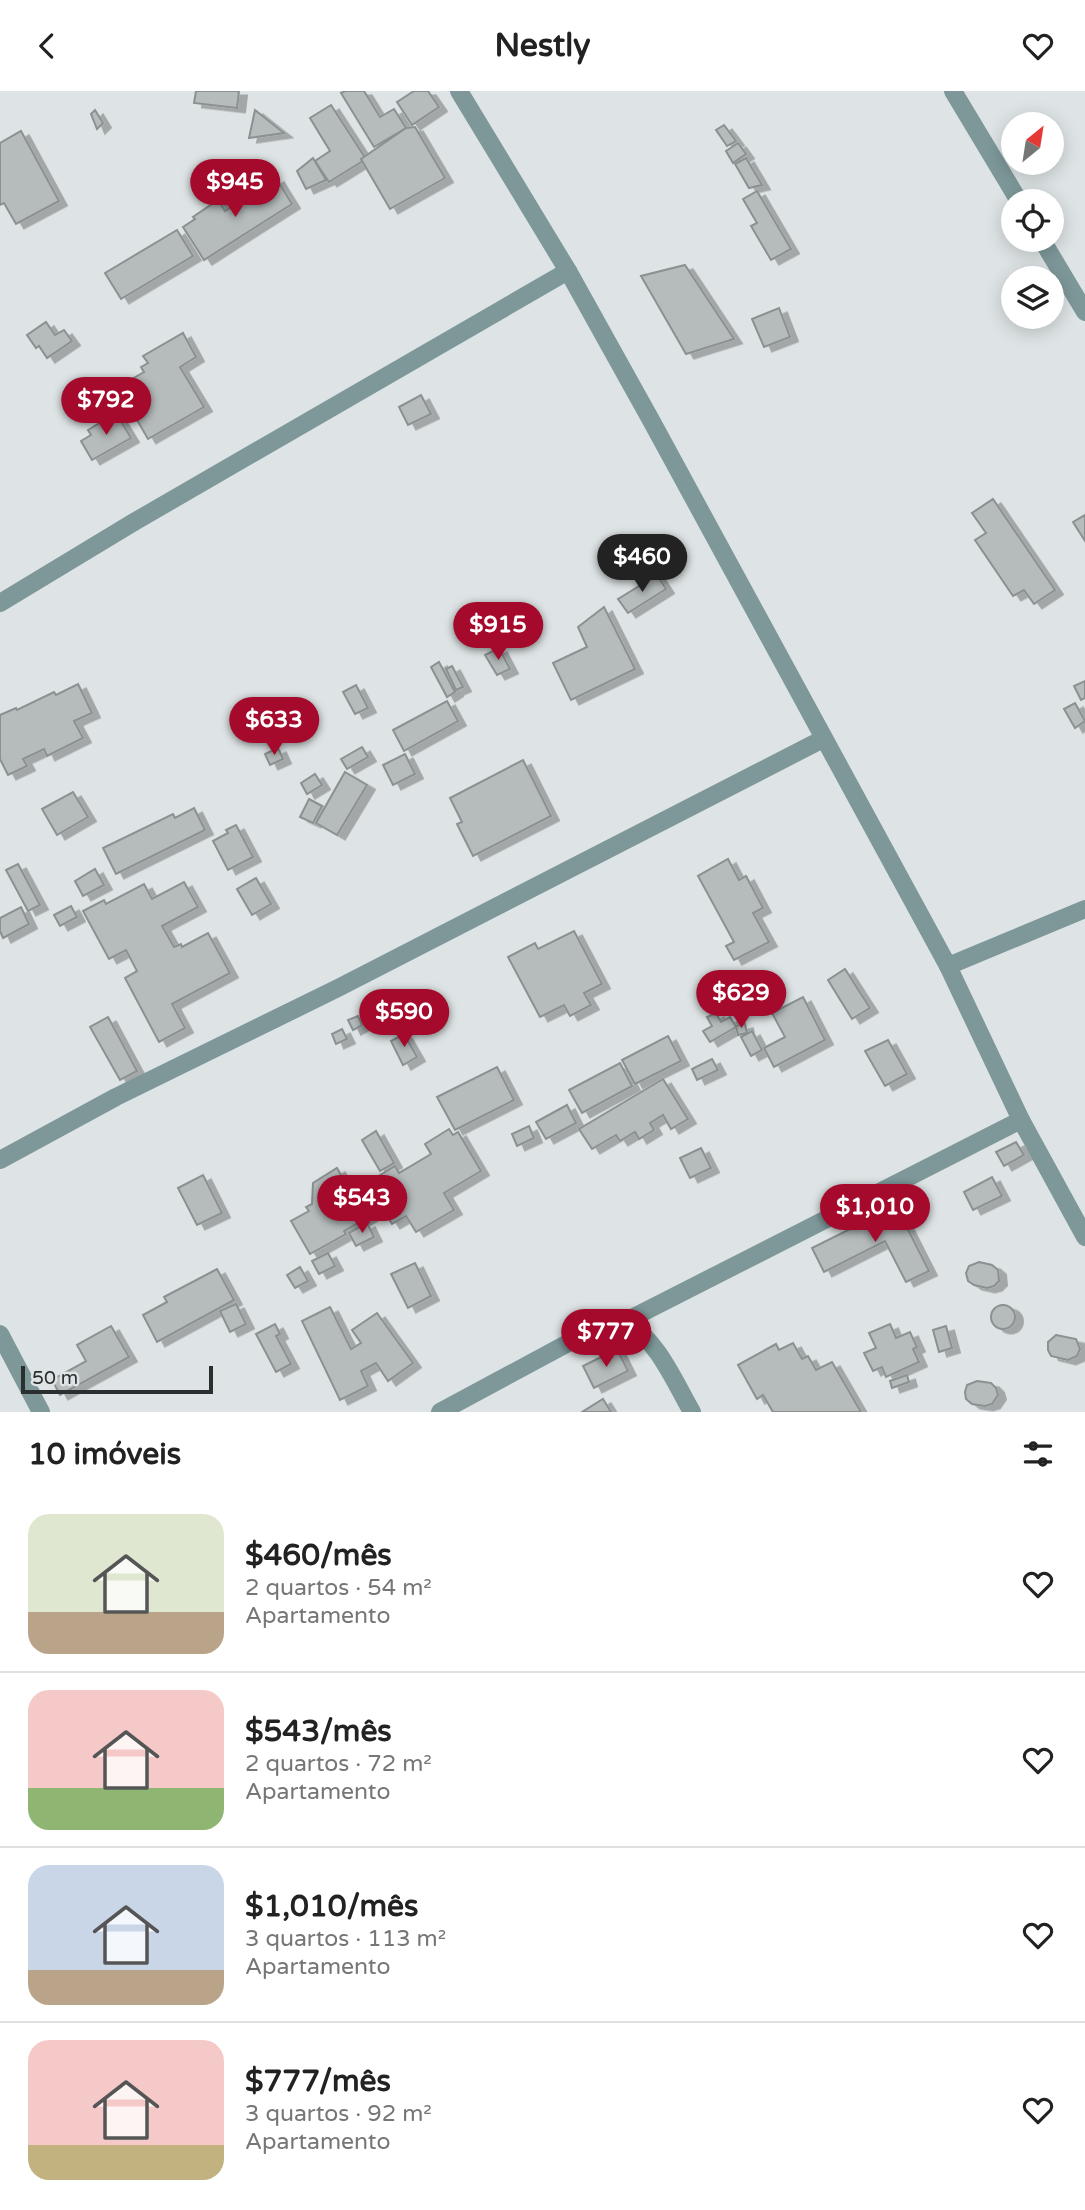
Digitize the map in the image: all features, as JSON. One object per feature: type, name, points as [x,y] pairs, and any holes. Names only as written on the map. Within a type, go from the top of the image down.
[{"type":"street","points":[[459,91],[568,271],[652,422],[948,966],[1021,1119],[1085,1237]]},
{"type":"street","points":[[953,91],[1012,189]]},
{"type":"street","points":[[1049,252],[1085,312]]},
{"type":"street","points":[[0,603],[568,271]]},
{"type":"street","points":[[0,1160],[116,1097],[338,988],[823,739]]},
{"type":"street","points":[[948,966],[1085,909]]},
{"type":"street","points":[[440,1412],[596,1328],[610,1322],[626,1321],[1021,1119]]},
{"type":"street","points":[[626,1321],[643,1332],[653,1343],[692,1412]]},
{"type":"street","points":[[0,1334],[41,1412]]},
{"type":"building","points":[[196,91],[239,91],[237,108],[194,103]]},
{"type":"building","points":[[364,91],[380,117],[394,109],[406,128],[374,147],[341,93]]},
{"type":"building","points":[[414,91],[428,91],[439,107],[412,125],[397,102]]},
{"type":"building","points":[[331,105],[366,159],[329,182],[315,161],[330,151],[310,118]]},
{"type":"building","points":[[95,110],[103,123],[97,129],[91,114]]},
{"type":"building","points":[[255,110],[284,133],[249,138]]},
{"type":"building","points":[[724,125],[736,141],[727,146],[716,130]]},
{"type":"building","points":[[415,127],[445,178],[390,209],[361,159],[406,128]]},
{"type":"building","points":[[21,131],[59,201],[16,224],[4,203],[0,205],[0,143]]},
{"type":"building","points":[[738,143],[746,154],[733,163],[726,151]]},
{"type":"building","points":[[313,158],[326,180],[306,189],[297,171]]},
{"type":"building","points":[[746,158],[762,185],[749,188],[735,164]]},
{"type":"building","points":[[276,178],[292,204],[204,260],[183,227],[218,200],[225,211]]},
{"type":"building","points":[[757,191],[791,249],[771,260],[751,226],[757,223],[743,199]]},
{"type":"building","points":[[177,230],[193,256],[121,299],[105,273]]},
{"type":"building","points":[[685,265],[734,339],[686,354],[641,276]]},
{"type":"building","points":[[779,308],[790,337],[764,347],[752,319]]},
{"type":"building","points":[[46,322],[55,335],[64,330],[72,341],[47,358],[27,335]]},
{"type":"building","points":[[183,333],[196,357],[180,367],[204,407],[148,439],[118,387],[144,372],[141,367],[148,363],[143,356]]},
{"type":"building","points":[[421,395],[431,414],[408,425],[399,407]]},
{"type":"building","points":[[116,413],[131,438],[92,460],[81,441],[91,435],[88,430]]},
{"type":"building","points":[[993,499],[1055,590],[1034,604],[1024,590],[1013,596],[975,540],[986,533],[972,513]]},
{"type":"building","points":[[1085,515],[1085,541],[1073,522]]},
{"type":"building","points":[[657,575],[666,589],[628,613],[618,599]]},
{"type":"building","points":[[604,607],[635,669],[571,700],[553,663],[587,647],[578,627]]},
{"type":"building","points":[[499,648],[510,669],[497,675],[485,655]]},
{"type":"building","points":[[439,662],[455,692],[447,697],[431,667]]},
{"type":"building","points":[[452,666],[463,687],[456,690],[446,669]]},
{"type":"building","points":[[1085,681],[1085,698],[1081,700],[1074,686]]},
{"type":"building","points":[[78,684],[92,713],[74,721],[83,738],[47,756],[44,749],[23,759],[27,766],[8,775],[0,759],[0,715]]},
{"type":"building","points":[[356,685],[368,708],[355,714],[343,692]]},
{"type":"building","points":[[447,701],[458,721],[404,751],[393,730]]},
{"type":"building","points":[[1075,703],[1085,721],[1075,728],[1064,709]]},
{"type":"building","points":[[362,747],[368,757],[347,769],[341,759]]},
{"type":"building","points":[[278,748],[283,759],[270,765],[265,754]]},
{"type":"building","points":[[405,754],[415,774],[393,785],[383,765]]},
{"type":"building","points":[[523,760],[551,816],[473,856],[457,824],[462,822],[450,798]]},
{"type":"building","points":[[345,772],[367,785],[337,835],[316,823]]},
{"type":"building","points":[[315,774],[322,785],[307,794],[301,783]]},
{"type":"building","points":[[73,792],[88,817],[57,835],[42,809]]},
{"type":"building","points":[[309,799],[322,806],[313,823],[300,817]]},
{"type":"building","points":[[194,808],[205,830],[116,874],[103,848],[173,814],[175,818]]},
{"type":"building","points":[[236,825],[253,857],[228,870],[213,841]]},
{"type":"building","points":[[728,859],[739,880],[746,876],[763,908],[753,913],[769,942],[734,960],[726,946],[734,942],[698,876]]},
{"type":"building","points":[[18,864],[40,905],[28,911],[6,870]]},
{"type":"building","points":[[95,869],[104,885],[83,896],[75,881]]},
{"type":"building","points":[[256,878],[271,904],[252,915],[237,889]]},
{"type":"building","points":[[184,882],[198,907],[162,926],[174,947],[181,944],[182,947],[208,933],[230,973],[172,1004],[185,1028],[159,1042],[125,978],[137,971],[126,950],[109,959],[83,911],[104,900],[106,904],[144,884],[152,899]]},
{"type":"building","points":[[71,906],[77,917],[60,926],[54,915]]},
{"type":"building","points":[[21,907],[29,924],[3,938],[0,918]]},
{"type":"building","points":[[574,931],[602,984],[584,993],[591,1005],[570,1016],[564,1005],[540,1017],[508,957],[535,943],[538,949]]},
{"type":"building","points":[[845,969],[870,1008],[852,1019],[828,980]]},
{"type":"building","points":[[803,997],[825,1040],[774,1067],[764,1048],[785,1037],[772,1013]]},
{"type":"building","points":[[716,1013],[721,1022],[730,1017],[736,1027],[710,1042],[703,1031],[712,1026],[707,1017]]},
{"type":"building","points":[[358,1016],[362,1025],[353,1030],[348,1020]]},
{"type":"building","points":[[108,1017],[137,1071],[120,1080],[90,1027]]},
{"type":"building","points":[[745,1024],[747,1033],[738,1035],[736,1026]]},
{"type":"building","points":[[342,1029],[347,1039],[336,1044],[332,1034]]},
{"type":"building","points":[[752,1031],[762,1050],[751,1056],[741,1037]]},
{"type":"building","points":[[404,1034],[417,1057],[403,1065],[391,1041]]},
{"type":"building","points":[[668,1036],[681,1061],[635,1084],[622,1060]]},
{"type":"building","points":[[888,1040],[907,1074],[885,1086],[865,1051]]},
{"type":"building","points":[[712,1059],[718,1070],[697,1080],[692,1069]]},
{"type":"building","points":[[620,1063],[632,1086],[582,1113],[569,1090]]},
{"type":"building","points":[[497,1067],[514,1100],[455,1130],[437,1097]]},
{"type":"building","points":[[663,1079],[688,1119],[671,1129],[663,1115],[650,1123],[654,1130],[639,1139],[635,1132],[620,1141],[616,1135],[592,1149],[579,1129]]},
{"type":"building","points":[[567,1105],[576,1123],[546,1139],[536,1122]]},
{"type":"building","points":[[529,1126],[534,1138],[517,1146],[512,1134]]},
{"type":"building","points":[[449,1129],[453,1135],[458,1132],[481,1171],[444,1193],[454,1210],[416,1232],[406,1216],[392,1224],[367,1183],[395,1166],[399,1173],[431,1154],[425,1144]]},
{"type":"building","points":[[376,1131],[394,1163],[380,1171],[362,1140]]},
{"type":"building","points":[[1016,1142],[1024,1155],[1004,1166],[996,1152]]},
{"type":"building","points":[[701,1148],[711,1168],[690,1178],[680,1158]]},
{"type":"building","points":[[337,1168],[354,1197],[367,1190],[379,1211],[310,1254],[291,1221],[309,1211],[306,1207],[312,1204],[313,1183]]},
{"type":"building","points":[[203,1175],[222,1213],[197,1225],[178,1188]]},
{"type":"building","points":[[992,1177],[1002,1196],[973,1210],[964,1192]]},
{"type":"building","points":[[896,1206],[929,1271],[906,1282],[885,1241],[824,1272],[812,1248]]},
{"type":"building","points":[[367,1223],[374,1237],[356,1246],[349,1233]]},
{"type":"building","points":[[328,1253],[335,1266],[319,1274],[312,1261]]},
{"type":"building","points":[[979,1262],[992,1265],[998,1270],[999,1281],[994,1286],[987,1288],[968,1281],[966,1273],[969,1266]]},
{"type":"building","points":[[415,1263],[431,1296],[408,1308],[391,1274]]},
{"type":"building","points":[[300,1267],[308,1281],[295,1288],[287,1275]]},
{"type":"building","points":[[217,1269],[234,1300],[157,1342],[143,1315],[167,1302],[164,1297]]},
{"type":"building","points":[[236,1304],[246,1324],[230,1332],[220,1311]]},
{"type":"building","points":[[1003,1305],[1011,1309],[1015,1317],[1011,1325],[1003,1329],[995,1325],[991,1317],[995,1309]]},
{"type":"building","points":[[330,1307],[351,1349],[361,1343],[352,1330],[377,1313],[413,1363],[388,1381],[376,1363],[361,1371],[368,1386],[340,1400],[302,1321]]},
{"type":"building","points":[[275,1324],[280,1334],[276,1336],[291,1364],[276,1372],[256,1334]]},
{"type":"building","points":[[890,1324],[896,1338],[910,1332],[917,1347],[913,1349],[919,1362],[886,1377],[882,1367],[873,1371],[864,1353],[876,1348],[869,1333]]},
{"type":"building","points":[[111,1326],[129,1357],[60,1395],[52,1380],[86,1361],[77,1345]]},
{"type":"building","points":[[946,1326],[952,1348],[939,1352],[933,1330]]},
{"type":"building","points":[[1056,1335],[1076,1339],[1080,1349],[1077,1356],[1068,1360],[1051,1356],[1048,1342]]},
{"type":"building","points":[[793,1343],[802,1359],[808,1356],[816,1370],[832,1362],[861,1412],[773,1412],[763,1395],[757,1399],[738,1365],[776,1344],[779,1350]]},
{"type":"building","points":[[617,1349],[628,1371],[594,1388],[583,1366]]},
{"type":"building","points":[[907,1375],[909,1382],[892,1388],[890,1381]]},
{"type":"building","points":[[977,1381],[991,1383],[996,1388],[998,1395],[992,1404],[972,1404],[966,1399],[967,1385]]},
{"type":"building","points":[[603,1399],[611,1412],[582,1412]]}]
